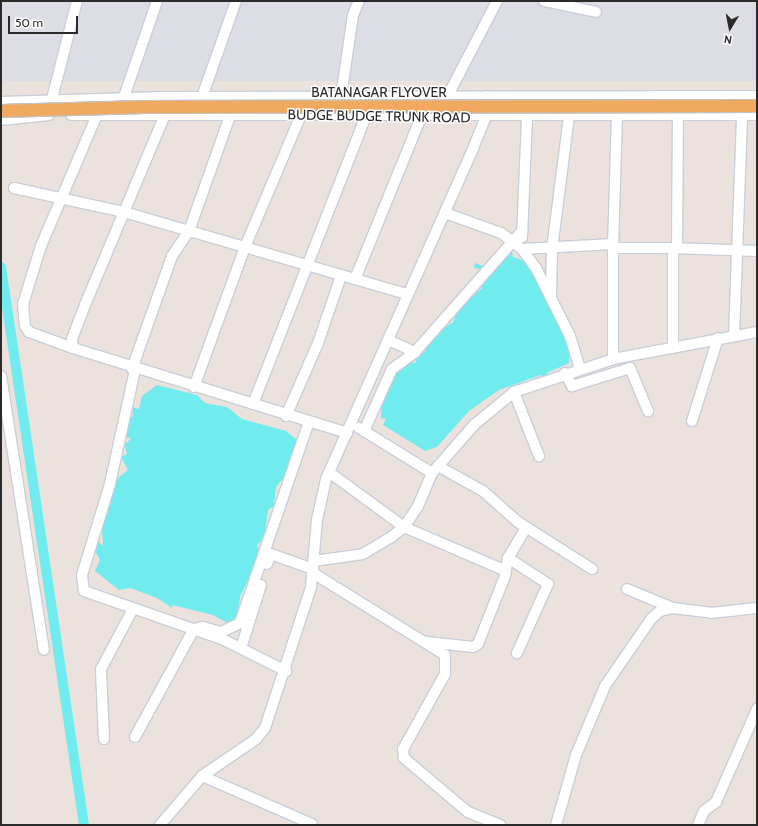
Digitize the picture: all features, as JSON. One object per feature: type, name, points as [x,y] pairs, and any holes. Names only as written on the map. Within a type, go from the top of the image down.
[{"type":"main road","name":"BATANAGAR FLYOVER","points":[[1,111],[144,107],[757,106]]},
{"type":"street","points":[[52,99],[77,1]]},
{"type":"street","points":[[124,97],[157,1]]},
{"type":"street","points":[[202,97],[236,1]]},
{"type":"street","points":[[341,97],[353,14],[359,1]]},
{"type":"street","points":[[446,117],[445,97],[497,1]]},
{"type":"street","points":[[544,1],[596,12]]},
{"type":"street","points":[[160,825],[202,776],[256,739],[265,728],[286,671],[313,568],[317,520],[329,472],[346,433],[352,424],[407,294],[445,213],[486,117],[487,96]]},
{"type":"street","name":"BUDGE BUDGE TRUNK ROAD","points":[[1,102],[124,97],[757,96]]},
{"type":"street","points":[[97,115],[30,275],[23,316],[27,329],[38,338],[73,348],[133,369],[346,433]]},
{"type":"street","name":"BUDGE BUDGE TRUNK ROAD","points":[[1,120],[97,115],[164,117],[301,115],[569,117],[757,115]]},
{"type":"street","points":[[194,387],[245,247],[301,115]]},
{"type":"street","points":[[673,348],[678,115]]},
{"type":"street","points":[[734,336],[742,115]]},
{"type":"street","points":[[230,116],[189,231],[172,256],[133,369],[110,484],[81,584],[90,596],[194,629],[241,648],[286,671]]},
{"type":"street","points":[[253,404],[366,116]]},
{"type":"street","points":[[613,359],[613,246],[617,116]]},
{"type":"street","points":[[73,348],[72,339],[164,117]]},
{"type":"street","points":[[355,280],[421,117]]},
{"type":"street","points":[[364,431],[392,369],[415,352],[519,245],[522,231],[528,117]]},
{"type":"street","points":[[551,298],[552,249],[569,117]]},
{"type":"street","points":[[14,188],[62,197],[124,212],[407,294]]},
{"type":"street","points":[[445,213],[519,245],[552,249],[613,246],[757,251]]},
{"type":"street","points":[[519,245],[551,298],[570,336],[580,369]]},
{"type":"street","points":[[286,416],[318,343],[341,276]]},
{"type":"street","points":[[313,568],[373,550],[404,527],[435,470],[474,425],[514,392],[565,373],[613,359],[718,338],[757,332]]},
{"type":"street","points":[[692,421],[718,338]]},
{"type":"street","points":[[388,340],[415,352]]},
{"type":"street","points":[[627,357],[648,411]]},
{"type":"street","points":[[565,373],[572,386],[630,368]]},
{"type":"street","points":[[1,376],[5,435],[44,650]]},
{"type":"street","points":[[514,392],[539,456]]},
{"type":"street","points":[[135,737],[194,629],[203,627],[221,632],[240,623],[309,422]]},
{"type":"street","points":[[352,424],[435,470],[483,490],[526,528],[592,569]]},
{"type":"street","points":[[329,472],[404,527],[506,572]]},
{"type":"street","points":[[427,642],[476,646],[506,572],[508,558],[526,528]]},
{"type":"street","points":[[241,648],[271,554],[313,568],[427,642],[445,655],[447,668],[429,708],[403,749],[404,758],[468,812],[501,825]]},
{"type":"street","points":[[508,558],[548,584],[517,653]]},
{"type":"street","points":[[626,589],[673,608],[711,613],[757,608]]},
{"type":"street","points":[[556,825],[576,755],[605,686],[651,619],[660,611],[673,608]]},
{"type":"street","points":[[104,739],[101,669],[133,609]]},
{"type":"street","points":[[698,825],[704,811],[716,802],[757,709]]},
{"type":"street","points":[[202,776],[312,824]]},
{"type":"shaded area","points":[[1,1],[757,1],[757,81],[1,81]]},
{"type":"water","points":[[511,248],[513,257],[525,261],[538,277],[570,348],[569,363],[547,373],[547,378],[541,375],[499,390],[469,411],[437,447],[425,451],[383,425],[386,419],[381,418],[381,405],[396,374],[409,362],[416,363],[414,353],[425,352],[427,339],[453,322],[460,306],[482,288],[477,280],[487,270],[474,268],[475,263],[493,270],[496,265],[490,256],[505,259]]},
{"type":"water","points":[[157,385],[197,395],[205,403],[227,407],[242,419],[286,431],[297,440],[285,476],[276,487],[274,506],[268,510],[264,539],[257,545],[262,560],[256,563],[240,597],[237,616],[229,624],[213,615],[172,605],[172,608],[157,598],[130,588],[119,590],[95,571],[100,560],[94,549],[99,542],[103,546],[102,528],[117,479],[128,470],[121,457],[127,454],[125,444],[131,439],[121,433],[121,426],[133,416],[132,407],[139,409],[142,396]]},
{"type":"waterway","points":[[1,267],[84,825]]}]
